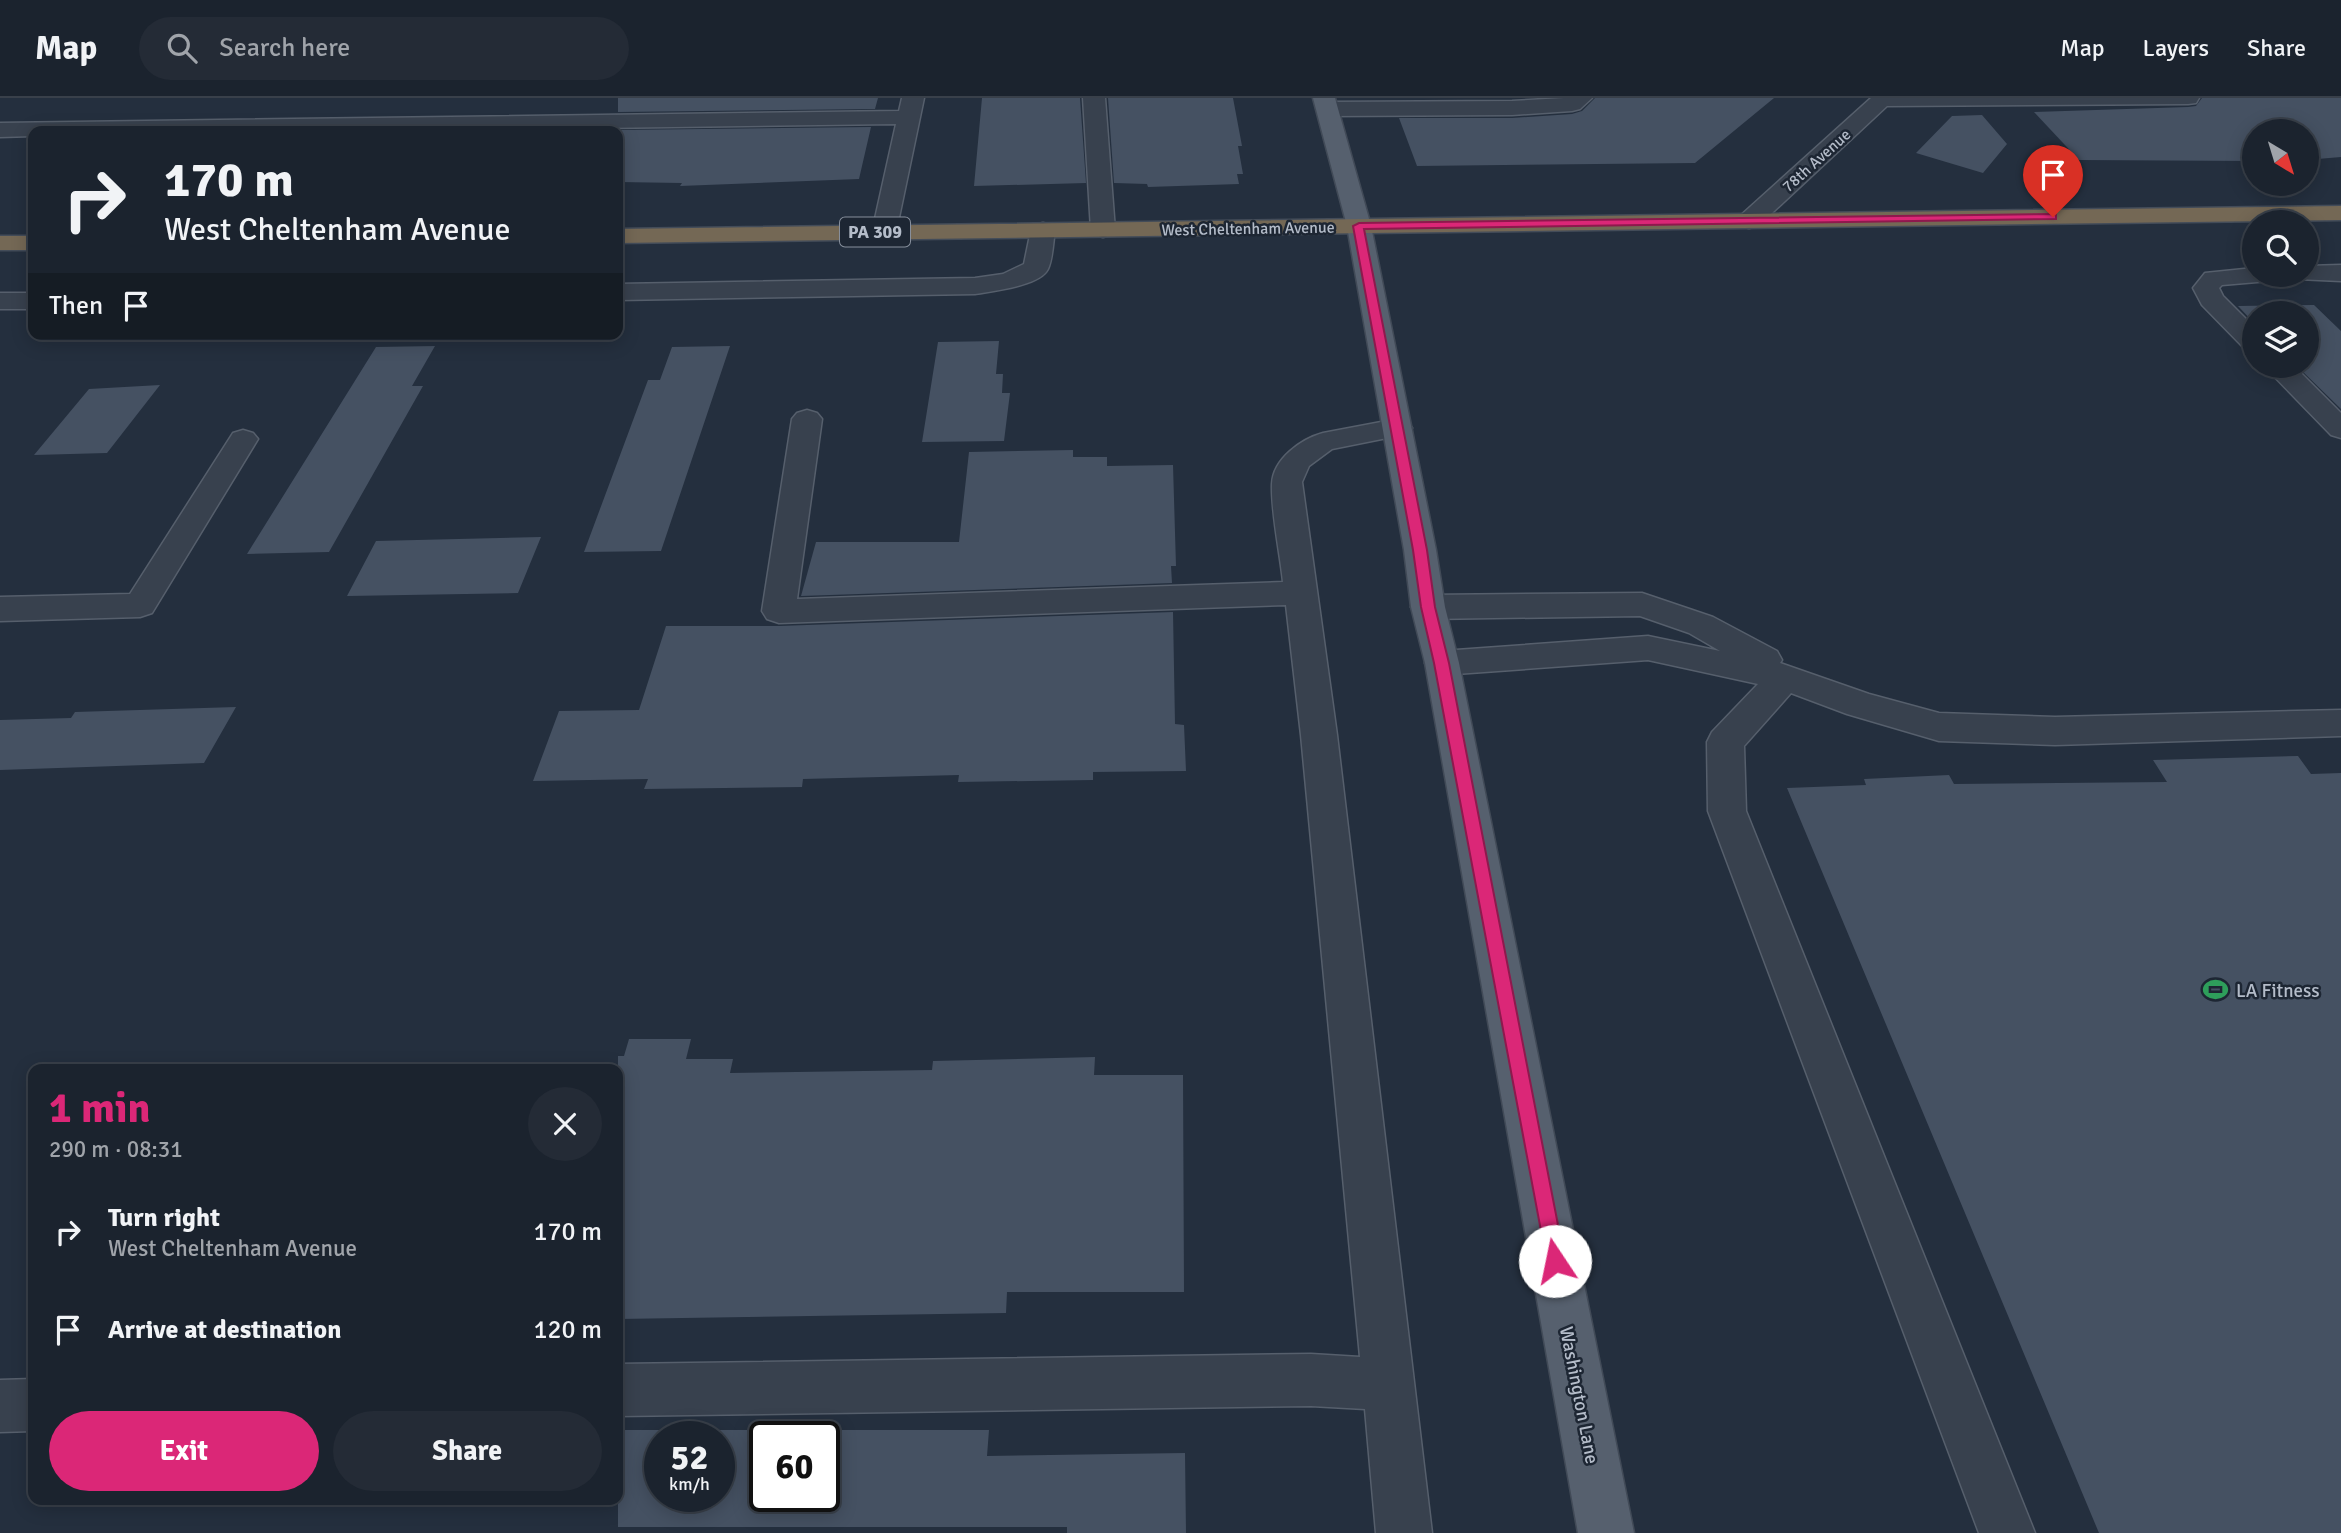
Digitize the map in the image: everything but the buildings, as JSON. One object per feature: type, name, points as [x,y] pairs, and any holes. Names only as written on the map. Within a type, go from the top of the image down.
[{"type":"highway","name":"West Cheltenham Avenue","points":[[623,236],[2341,214]]},
{"type":"highway","points":[[0,243],[28,243]]},
{"type":"main road","name":"Washington Lane","points":[[1326,103],[1359,226],[1428,607],[1442,663],[1606,1533]]},
{"type":"street","points":[[428,123],[440,98]]},
{"type":"street","points":[[576,126],[590,98]]},
{"type":"street","points":[[1094,98],[1103,230]]},
{"type":"street","points":[[1326,103],[1512,108],[1572,104],[1581,98]]},
{"type":"street","points":[[1883,99],[2188,98]]},
{"type":"street","name":"78th Avenue","points":[[1749,221],[1883,99]]},
{"type":"street","points":[[246,126],[267,102]]},
{"type":"street","points":[[89,126],[108,106]]},
{"type":"street","points":[[586,126],[757,108],[911,107],[884,232]]},
{"type":"street","points":[[318,126],[428,123],[539,126]]},
{"type":"street","points":[[0,130],[28,130]]},
{"type":"street","points":[[623,292],[975,286],[1009,281],[1036,268],[1043,230]]},
{"type":"street","points":[[2319,274],[2341,273]]},
{"type":"street","points":[[2242,277],[2214,278],[2206,288],[2210,299],[2242,330]]},
{"type":"street","points":[[0,302],[28,301]]},
{"type":"street","points":[[2290,378],[2341,429]]},
{"type":"street","points":[[807,419],[779,611],[1301,593]]},
{"type":"street","points":[[1397,428],[1323,442],[1296,461],[1287,482],[1319,735],[1404,1533]]},
{"type":"street","points":[[0,609],[140,605],[243,439]]},
{"type":"street","points":[[1428,607],[1642,604],[1701,625],[1770,663],[1785,677]]},
{"type":"street","points":[[1442,663],[1648,648],[1785,677],[1860,705],[1939,727],[2055,731],[2341,723]]},
{"type":"street","points":[[1785,677],[1725,742],[1727,811],[2007,1533]]},
{"type":"street","points":[[623,1391],[1311,1380],[1389,1384]]},
{"type":"street","points":[[0,1406],[28,1405]]},
{"type":"place","name":"LA Fitness","points":[[2216,990]]},
{"type":"route","points":[[1555,1261],[1442,663],[1428,607],[1420,550],[1359,226],[2053,217]]}]
